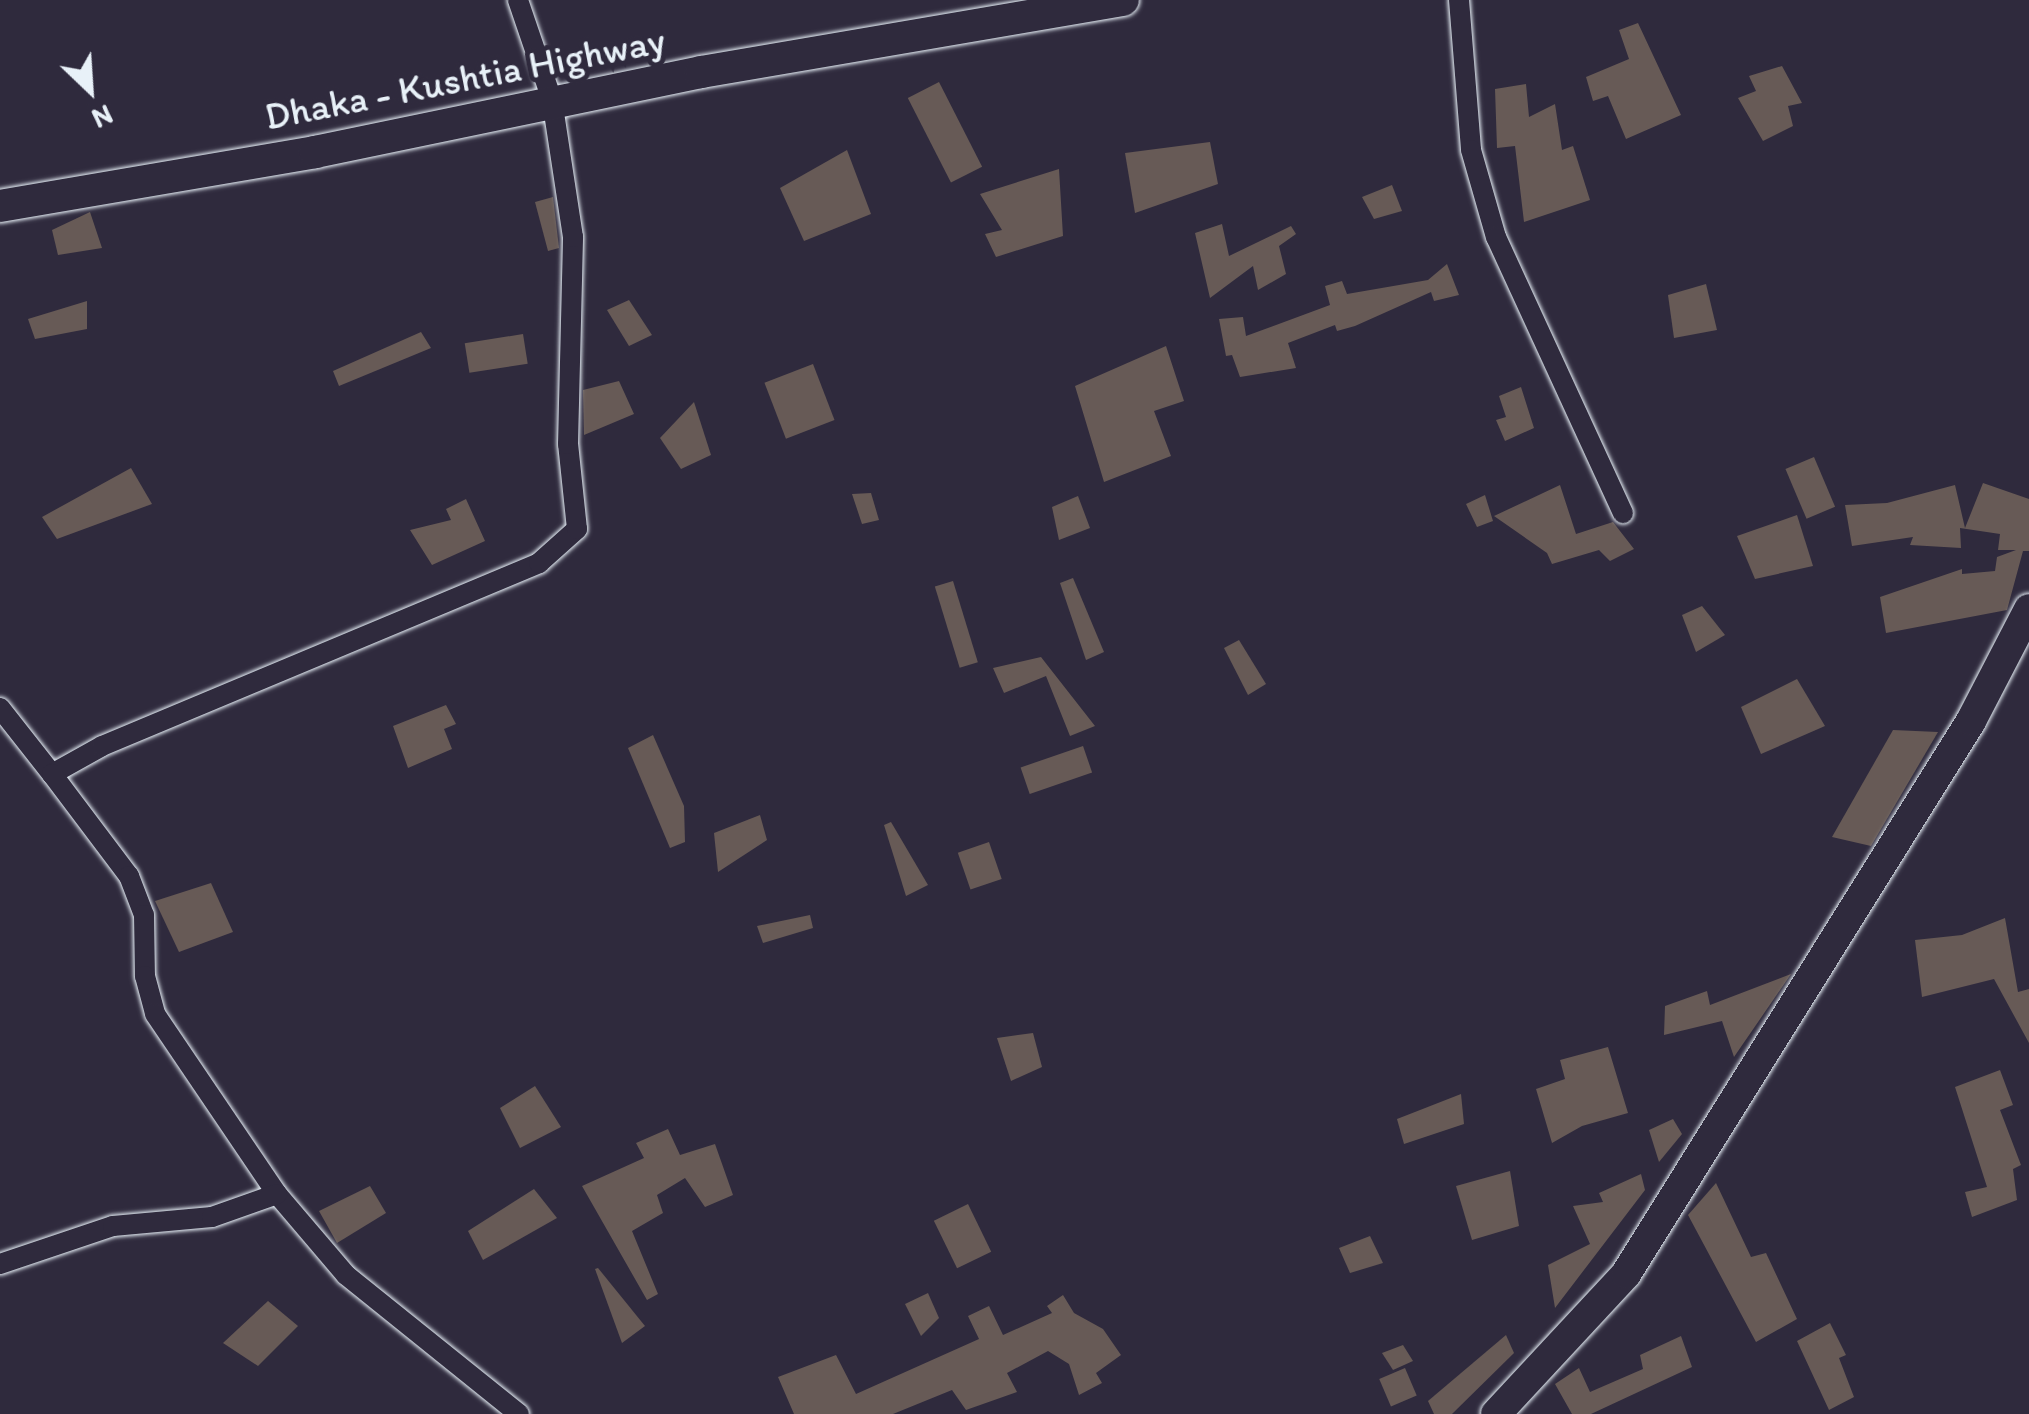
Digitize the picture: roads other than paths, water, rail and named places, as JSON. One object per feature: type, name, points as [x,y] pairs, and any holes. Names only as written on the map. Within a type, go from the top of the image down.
[{"type":"main road","name":"Dhaka - Kushtia Highway","points":[[0,206],[314,152],[552,100],[1124,0]]},
{"type":"street","points":[[52,774],[102,746],[539,563],[577,530],[568,444],[573,237],[552,100],[518,0]]},
{"type":"street","points":[[1460,0],[1468,132],[1496,238],[1623,513]]},
{"type":"street","points":[[1496,1414],[1626,1274],[1971,721],[2029,608]]},
{"type":"street","points":[[0,708],[130,876],[144,916],[145,976],[155,1014],[278,1194],[346,1274],[519,1414]]},
{"type":"street","points":[[0,1264],[113,1226],[212,1217],[278,1194]]}]
